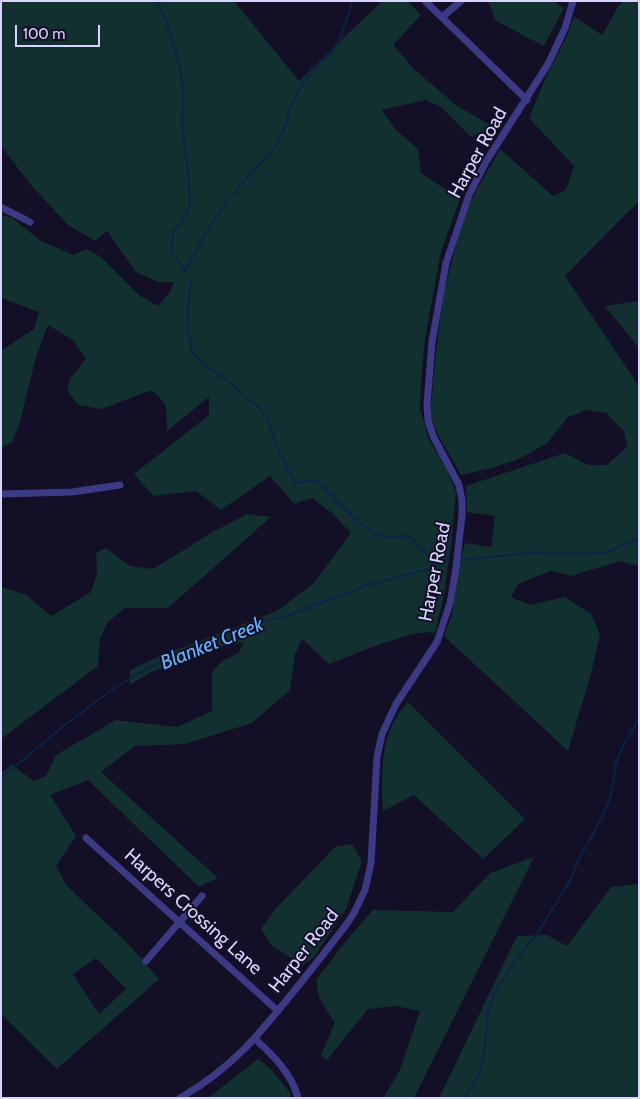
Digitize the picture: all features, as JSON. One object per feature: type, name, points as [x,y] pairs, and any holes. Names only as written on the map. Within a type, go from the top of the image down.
[{"type":"street","points":[[426,1],[526,100]]},
{"type":"street","points":[[442,17],[461,1]]},
{"type":"street","name":"Harper Road","points":[[180,1098],[212,1078],[255,1039],[331,945],[360,902],[372,863],[377,757],[382,734],[404,690],[437,642],[450,602],[462,515],[459,485],[434,438],[428,421],[427,385],[432,342],[446,262],[469,195],[488,160],[556,50],[573,1]]},
{"type":"street","points":[[1,208],[30,222]]},
{"type":"street","points":[[1,494],[72,492],[120,485]]},
{"type":"street","name":"Harpers Crossing Lane","points":[[86,838],[278,1011]]},
{"type":"street","points":[[146,961],[202,896]]},
{"type":"street","points":[[255,1039],[284,1070],[296,1088],[298,1098]]},
{"type":"green space","points":[[1,1],[234,1],[299,81],[382,1],[408,1],[421,15],[393,45],[415,70],[456,105],[493,127],[471,137],[441,107],[426,100],[382,110],[396,130],[418,149],[421,173],[460,199],[441,252],[425,339],[421,383],[420,408],[429,440],[446,468],[456,492],[444,595],[435,633],[426,632],[399,638],[329,664],[302,639],[295,654],[290,690],[252,723],[185,744],[135,746],[101,772],[218,878],[199,887],[88,780],[50,795],[76,836],[56,866],[67,886],[128,944],[159,979],[57,1069],[1,1014],[1,773],[12,765],[34,781],[46,776],[56,755],[116,720],[177,727],[212,711],[212,672],[222,661],[238,653],[244,643],[230,644],[151,672],[130,685],[130,670],[277,611],[314,583],[351,533],[332,513],[312,498],[294,504],[270,476],[221,510],[196,491],[153,496],[134,474],[209,415],[209,397],[167,431],[166,405],[152,390],[101,409],[78,405],[67,390],[70,379],[86,359],[74,341],[48,325],[36,357],[20,422],[12,442],[1,448],[1,351],[34,329],[39,312],[1,298],[1,215],[12,218],[41,241],[73,255],[86,249],[101,257],[140,296],[158,306],[170,292],[174,282],[158,282],[136,272],[107,231],[95,241],[68,225],[31,185],[1,146]],"holes":[[[96,958],[126,989],[99,1014],[73,974]]]},
{"type":"green space","points":[[488,1],[554,1],[564,8],[544,46],[496,21]]},
{"type":"green space","points":[[625,1],[639,1],[639,201],[565,276],[639,386],[639,566],[620,561],[571,576],[551,571],[518,584],[511,597],[530,605],[565,597],[591,614],[600,634],[592,670],[568,751],[444,636],[452,615],[458,568],[465,543],[491,547],[495,516],[467,512],[466,486],[565,453],[588,465],[607,465],[627,447],[624,431],[606,413],[587,410],[568,417],[547,443],[521,458],[495,467],[461,475],[430,417],[444,292],[461,226],[470,202],[500,149],[553,196],[566,190],[574,166],[529,118],[574,17],[602,35],[619,5]]},
{"type":"green space","points":[[639,301],[639,348],[605,306]]},
{"type":"green space","points":[[247,514],[271,517],[168,608],[125,608],[108,622],[100,639],[98,666],[1,739],[1,587],[26,595],[51,616],[91,592],[97,574],[96,553],[106,548],[130,566],[153,569],[211,533]]},
{"type":"green space","points":[[408,702],[525,819],[483,859],[414,795],[383,811],[384,752],[397,716]]},
{"type":"green space","points":[[352,844],[362,861],[346,909],[314,957],[303,965],[273,947],[261,929],[278,906],[335,847]]},
{"type":"green space","points":[[534,857],[414,1098],[383,1098],[399,1072],[420,1011],[396,1006],[368,1009],[327,1060],[321,1055],[335,1023],[319,998],[316,980],[373,910],[453,912],[490,873]]},
{"type":"green space","points":[[639,884],[639,1098],[439,1098],[517,936],[547,935],[567,946],[611,887]]},
{"type":"green space","points":[[258,1059],[270,1068],[290,1093],[291,1098],[208,1098]]},
{"type":"waterway","points":[[157,1],[166,21],[180,65],[184,95],[182,123],[189,179],[190,205],[184,219],[173,232],[172,252],[186,271]]},
{"type":"waterway","points":[[233,194],[277,145],[301,85],[333,50],[340,39],[353,1]]},
{"type":"waterway","points":[[185,271],[206,232],[227,201]]},
{"type":"waterway","points":[[191,280],[187,322],[192,351],[201,362],[229,382],[267,417],[281,456],[295,483],[316,480],[365,527],[379,535],[410,536],[438,566]]},
{"type":"waterway","name":"Blanket Creek","points":[[460,560],[531,553],[582,554],[607,552],[639,539]]},
{"type":"waterway","name":"Blanket Creek","points":[[1,778],[65,725],[113,689],[177,654],[242,628],[292,614],[368,585],[439,566],[448,559]]},
{"type":"waterway","points":[[464,1098],[478,1076],[484,1056],[488,1013],[494,993],[516,960],[537,934],[568,884],[579,859],[604,814],[611,795],[616,763],[624,744],[639,718]]}]
